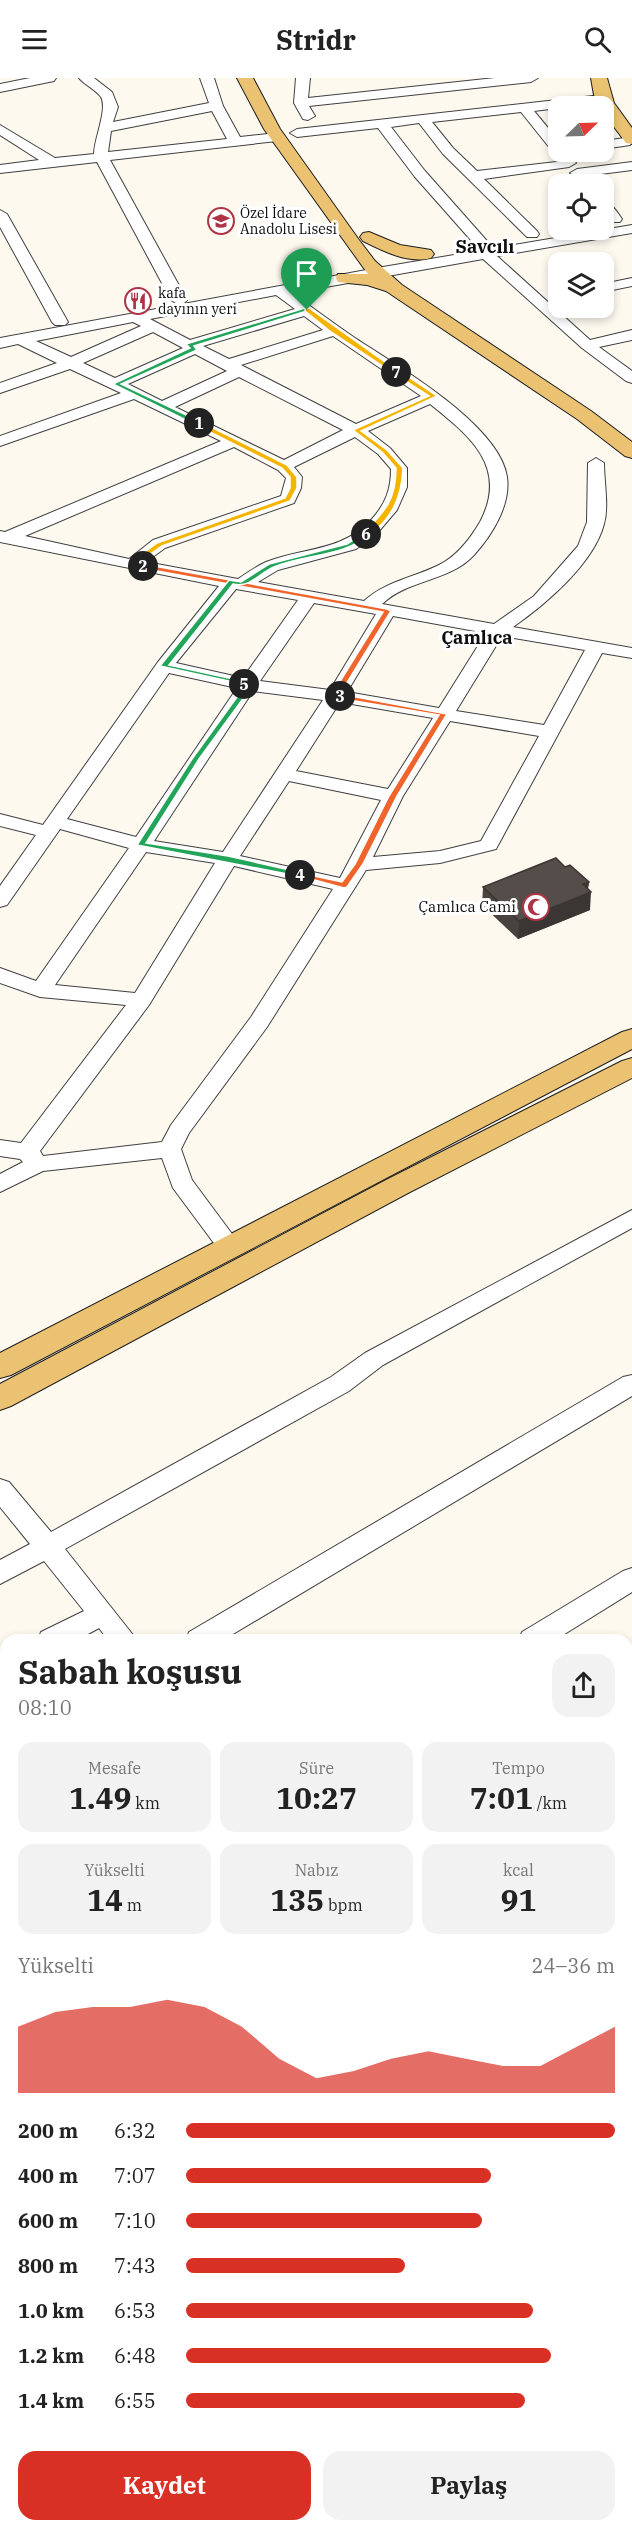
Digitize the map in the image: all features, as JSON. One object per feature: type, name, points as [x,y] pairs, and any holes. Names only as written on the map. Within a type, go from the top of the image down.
[{"type":"main road","points":[[245,78],[277,137],[388,273],[632,452]]},
{"type":"main road","points":[[586,78],[594,96]]},
{"type":"main road","points":[[599,78],[604,101],[629,138]]},
{"type":"main road","points":[[287,115],[361,241],[424,259],[411,273],[388,273],[368,280],[339,275],[361,241]]},
{"type":"main road","points":[[614,124],[629,138]]},
{"type":"main road","points":[[388,273],[588,396],[632,429]]},
{"type":"main road","points":[[0,1367],[632,1038]]},
{"type":"main road","points":[[0,1398],[387,1191],[632,1067]]},
{"type":"street","points":[[0,88],[49,78]]},
{"type":"street","points":[[86,78],[107,95],[111,107],[101,152],[179,300]]},
{"type":"street","points":[[207,78],[221,127],[235,141]]},
{"type":"street","points":[[303,78],[301,103],[316,131]]},
{"type":"street","points":[[301,103],[357,92],[531,78]]},
{"type":"street","points":[[106,128],[216,106]]},
{"type":"street","points":[[525,108],[548,136]]},
{"type":"street","points":[[297,133],[525,108],[548,109]]},
{"type":"street","points":[[12,118],[0,129],[51,162]]},
{"type":"street","points":[[423,120],[474,176],[532,234]]},
{"type":"street","points":[[382,124],[420,174],[484,248],[587,345],[632,378]]},
{"type":"street","points":[[542,128],[548,127]]},
{"type":"street","points":[[0,169],[101,152],[170,135]]},
{"type":"street","points":[[101,152],[277,137]]},
{"type":"street","points":[[614,142],[629,138]]},
{"type":"street","points":[[474,176],[550,162]]},
{"type":"street","points":[[569,162],[579,174]]},
{"type":"street","points":[[594,162],[632,166]]},
{"type":"street","points":[[0,214],[60,322]]},
{"type":"street","points":[[614,219],[632,216]]},
{"type":"street","points":[[0,333],[179,300],[339,275],[388,273],[424,259],[484,248],[632,229]]},
{"type":"street","points":[[484,248],[548,232]]},
{"type":"street","points":[[0,252],[20,249]]},
{"type":"street","points":[[0,343],[280,291],[339,275]]},
{"type":"street","points":[[614,286],[632,282]]},
{"type":"street","points":[[0,1184],[33,1158],[141,1000],[228,859],[335,696],[378,609],[378,596],[399,584],[443,569],[464,556],[488,526],[496,502],[499,474],[489,452],[433,396],[333,330],[280,291]]},
{"type":"street","points":[[538,301],[548,299]]},
{"type":"street","points":[[116,384],[192,347],[307,310]]},
{"type":"street","points":[[0,901],[164,666],[237,583],[272,566],[350,545],[368,533],[389,510],[399,487],[399,468],[384,451],[356,430],[136,318]]},
{"type":"street","points":[[0,388],[71,363],[152,327]]},
{"type":"street","points":[[164,406],[235,367],[333,330]]},
{"type":"street","points":[[587,345],[632,335]]},
{"type":"street","points":[[20,339],[164,406],[284,466],[294,477],[293,488],[288,499],[159,544],[133,564]]},
{"type":"street","points":[[0,441],[136,393]]},
{"type":"street","points":[[284,466],[356,430],[433,396]]},
{"type":"street","points":[[2,543],[234,441]]},
{"type":"street","points":[[230,1248],[181,1182],[170,1149],[179,1130],[259,1022],[359,864],[393,796],[497,630],[540,600],[586,547],[596,522],[596,463]]},
{"type":"street","points":[[2,543],[28,543],[309,597],[596,647],[629,648]]},
{"type":"street","points":[[40,990],[309,597]]},
{"type":"street","points":[[359,864],[440,857],[489,845],[596,647]]},
{"type":"street","points":[[164,666],[249,685],[335,696],[551,732]]},
{"type":"street","points":[[283,774],[393,796]]},
{"type":"street","points":[[0,820],[53,827],[141,845],[228,859],[344,885]]},
{"type":"street","points":[[0,975],[40,990],[141,1000]]},
{"type":"street","points":[[0,1148],[33,1158],[170,1149]]},
{"type":"street","points":[[0,1573],[340,1384],[374,1359],[632,1218]]},
{"type":"street","points":[[209,1634],[632,1384]]},
{"type":"street","points":[[0,1489],[119,1634]]},
{"type":"street","points":[[543,1634],[632,1579]]},
{"type":"street","points":[[63,1634],[102,1614]]},
{"type":"building","points":[[556,858],[565,867],[570,865],[589,882],[583,884],[591,892],[519,921],[483,887]]},
{"type":"place","name":"Özel İdare Anadolu Lisesi","points":[[221,221]]},
{"type":"place","name":"kafa dayının yeri","points":[[138,301]]},
{"type":"place","name":"Çamlıca Cami","points":[[536,907]]},
{"type":"district","name":"Savcılı","points":[[485,247]]},
{"type":"district","name":"Çamlıca","points":[[477,638]]},
{"type":"route","points":[[307,310],[189,345],[195,348],[116,384],[284,466],[294,477],[293,488],[288,499],[159,544],[133,564],[158,570],[232,582],[242,584],[309,597],[387,611],[335,696],[443,714],[393,796],[359,864],[344,885],[228,859],[141,845],[196,759],[249,685],[164,666],[232,582],[242,584],[272,566],[350,545],[368,533],[389,510],[399,487],[399,468],[384,451],[356,430],[433,396],[333,330],[307,310]]}]
